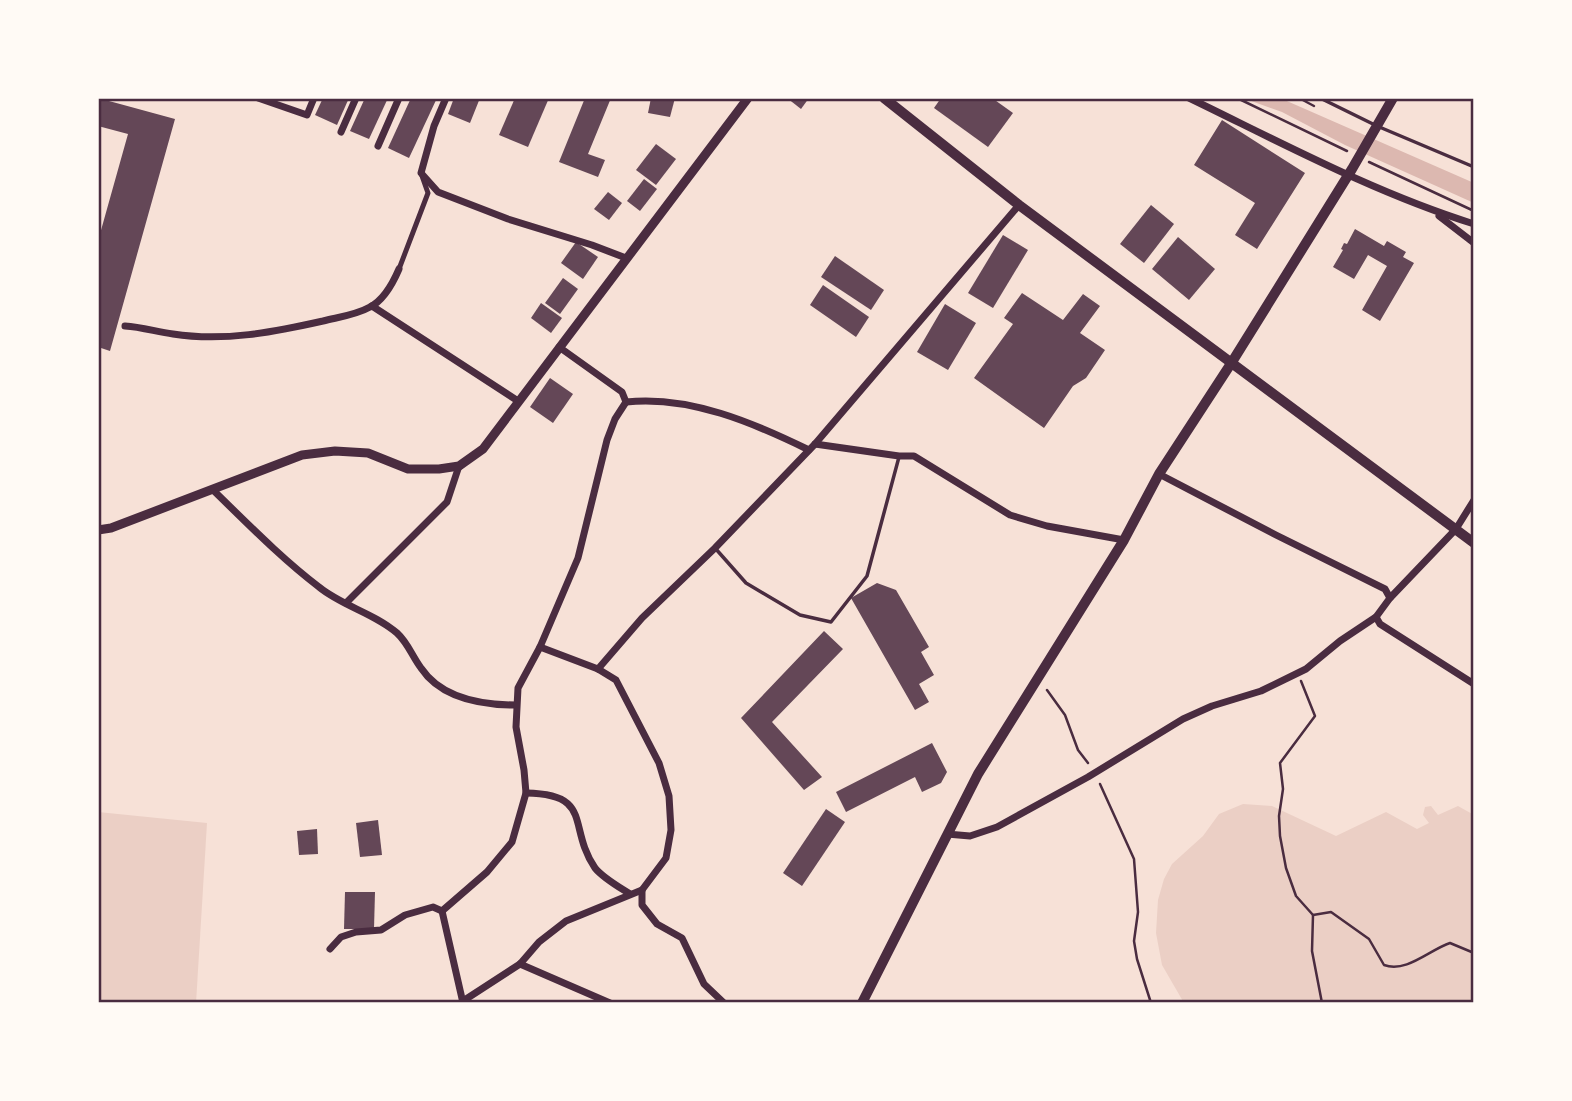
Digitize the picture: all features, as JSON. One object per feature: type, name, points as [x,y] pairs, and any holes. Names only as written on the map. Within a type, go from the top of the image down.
[{"type":"main road","points":[[884,98],[1018,205],[1474,543]]},
{"type":"main road","points":[[862,1003],[978,774],[1124,540],[1159,474],[1350,172],[1392,98]]},
{"type":"street","points":[[258,98],[307,114],[314,98]]},
{"type":"street","points":[[341,132],[356,98]]},
{"type":"street","points":[[378,146],[399,98]]},
{"type":"street","points":[[125,326],[173,334],[248,336],[331,319],[372,306],[391,286],[400,269],[428,193],[421,173],[434,126],[446,98]]},
{"type":"street","points":[[98,530],[111,528],[302,455],[368,453],[408,469],[459,466],[483,449],[748,98]]},
{"type":"street","points":[[1189,98],[1433,212],[1474,225]]},
{"type":"street","points":[[421,173],[438,192],[508,219],[626,258]]},
{"type":"street","points":[[598,669],[642,618],[715,548],[812,447],[1018,205]]},
{"type":"street","points":[[1433,212],[1474,243]]},
{"type":"street","points":[[372,306],[518,401]]},
{"type":"street","points":[[559,347],[621,392],[626,402]]},
{"type":"street","points":[[626,402],[644,400],[702,408],[812,447],[915,456],[1010,515],[1047,526],[1124,540]]},
{"type":"street","points":[[442,911],[486,872],[512,842],[526,793],[516,727],[518,688],[540,647],[578,558],[607,440],[615,419],[626,402]]},
{"type":"street","points":[[346,603],[447,502],[459,466]]},
{"type":"street","points":[[1159,474],[1385,589],[1390,598]]},
{"type":"street","points":[[213,490],[321,589],[396,633],[433,682],[460,697],[491,705],[516,705]]},
{"type":"street","points":[[947,835],[970,836],[997,827],[1095,773],[1182,719],[1212,706],[1261,691],[1306,669],[1340,641],[1376,617],[1390,598],[1455,530],[1474,500]]},
{"type":"street","points":[[1376,617],[1380,624],[1474,684]]},
{"type":"street","points":[[442,911],[463,1002],[520,964],[539,942],[566,921],[642,890],[666,858],[671,830],[668,796],[659,763],[617,680],[598,669],[540,647]]},
{"type":"street","points":[[526,793],[561,797],[572,807],[596,870],[630,894]]},
{"type":"street","points":[[642,890],[642,905],[657,924],[682,938],[704,984],[724,1003]]},
{"type":"street","points":[[330,948],[341,936],[381,930],[405,915],[433,907],[442,911]]},
{"type":"street","points":[[520,964],[610,1003]]},
{"type":"lane","points":[[1320,98],[1375,129],[1474,167]]},
{"type":"lane","points":[[715,548],[746,583],[800,615],[831,622],[867,576],[899,456]]},
{"type":"path","points":[[1298,675],[1315,716],[1280,763],[1283,789],[1279,816],[1280,836],[1286,868],[1296,896],[1313,915],[1312,951],[1322,1003]]},
{"type":"path","points":[[1047,690],[1065,715],[1078,750],[1095,773],[1134,859],[1138,912],[1134,941],[1137,959],[1152,1003]]},
{"type":"path","points":[[1313,915],[1331,912],[1369,939],[1384,965],[1394,968],[1407,965],[1437,947],[1450,943],[1474,953]]},
{"type":"shaded area","points":[[1243,98],[1280,98],[1474,183],[1474,203],[1345,145],[1282,112]]},
{"type":"shaded area","points":[[1243,804],[1272,806],[1336,836],[1386,812],[1417,829],[1429,823],[1423,815],[1425,807],[1431,806],[1438,815],[1458,806],[1474,815],[1474,1003],[1184,1003],[1162,965],[1156,933],[1158,900],[1164,879],[1172,864],[1203,836],[1219,814]]},
{"type":"shaded area","points":[[98,812],[207,823],[196,1003],[98,1003]]},
{"type":"building","points":[[98,98],[175,119],[110,351],[98,347],[98,241],[128,134],[98,126]]},
{"type":"building","points":[[323,98],[349,98],[337,125],[315,115]]},
{"type":"building","points":[[365,98],[388,98],[369,139],[350,131]]},
{"type":"building","points":[[411,98],[437,98],[409,158],[388,148]]},
{"type":"building","points":[[454,98],[480,98],[470,123],[448,114]]},
{"type":"building","points":[[515,98],[549,98],[528,147],[499,135]]},
{"type":"building","points":[[585,98],[611,98],[588,154],[605,160],[598,177],[559,162]]},
{"type":"building","points":[[651,98],[675,98],[670,117],[648,113]]},
{"type":"building","points":[[787,98],[809,98],[801,109]]},
{"type":"building","points":[[941,98],[992,98],[1013,113],[988,147],[934,108]]},
{"type":"building","points":[[1222,120],[1305,173],[1257,249],[1235,235],[1255,203],[1194,165]]},
{"type":"building","points":[[656,144],[676,159],[656,185],[636,170]]},
{"type":"building","points":[[644,179],[657,189],[640,211],[627,201]]},
{"type":"building","points":[[608,192],[622,203],[609,220],[594,209]]},
{"type":"building","points":[[1151,205],[1174,224],[1144,263],[1120,244]]},
{"type":"building","points":[[1355,229],[1384,246],[1387,241],[1406,252],[1403,257],[1414,263],[1380,321],[1362,310],[1387,266],[1368,255],[1354,279],[1333,267],[1344,243],[1347,244]]},
{"type":"building","points":[[1003,235],[1028,250],[993,308],[968,293]]},
{"type":"building","points":[[1178,237],[1215,269],[1189,300],[1152,269]]},
{"type":"building","points":[[576,242],[598,257],[583,279],[561,263]]},
{"type":"building","points":[[835,256],[884,290],[871,310],[821,277]]},
{"type":"building","points":[[563,278],[578,289],[560,314],[545,303]]},
{"type":"building","points":[[823,285],[869,317],[856,337],[810,305]]},
{"type":"building","points":[[1022,293],[1063,320],[1083,294],[1100,306],[1080,333],[1105,350],[1086,378],[1073,386],[1044,428],[974,378],[1013,324],[1004,318]]},
{"type":"building","points":[[541,303],[562,318],[551,333],[531,318]]},
{"type":"building","points":[[945,304],[976,323],[948,370],[917,352]]},
{"type":"building","points":[[550,378],[573,394],[553,423],[530,407]]},
{"type":"building","points":[[877,583],[896,590],[929,647],[921,652],[934,675],[919,684],[929,702],[915,710],[851,598]]},
{"type":"building","points":[[824,631],[843,649],[772,722],[822,777],[804,790],[741,718]]},
{"type":"building","points":[[932,743],[947,772],[941,783],[922,792],[915,777],[846,812],[836,792]]},
{"type":"building","points":[[826,809],[845,822],[802,886],[783,873]]},
{"type":"building","points":[[378,820],[382,855],[360,857],[356,823]]},
{"type":"building","points":[[317,829],[318,854],[299,855],[297,831]]},
{"type":"building","points":[[345,892],[375,892],[374,929],[344,929]]}]
